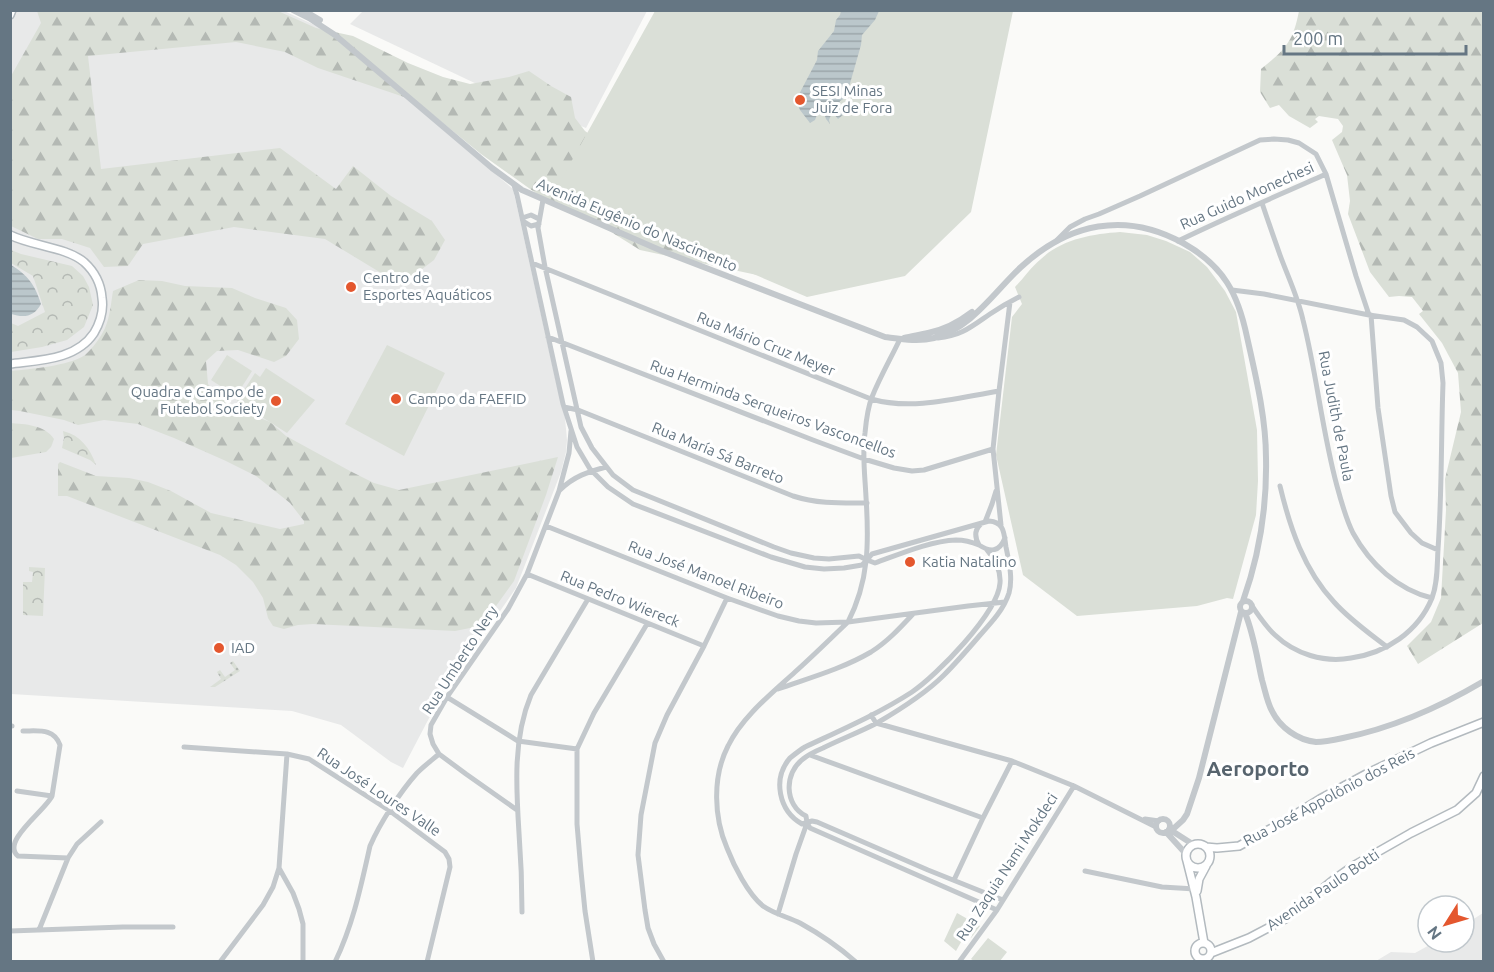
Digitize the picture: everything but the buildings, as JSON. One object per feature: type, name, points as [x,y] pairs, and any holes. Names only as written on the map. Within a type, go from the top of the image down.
[{"type":"main road","points":[[10,15],[12,10]]},
{"type":"main road","points":[[10,235],[69,253],[83,261],[97,278],[103,304],[99,324],[91,337],[79,349],[64,356],[10,364]]},
{"type":"main road","name":"Rua José Appolônio dos Reis","points":[[1206,847],[1239,846],[1370,772],[1431,743],[1484,722]]},
{"type":"main road","name":"Avenida Paulo Botti","points":[[1211,953],[1249,938],[1285,919],[1353,867],[1411,833],[1458,810],[1476,793],[1484,776]]},
{"type":"main road","points":[[1196,892],[1199,879],[1210,856],[1206,847],[1200,844],[1189,848],[1187,858],[1196,892],[1204,943]]},
{"type":"main road","points":[[1187,858],[1189,864],[1195,868],[1206,866]]},
{"type":"main road","points":[[1199,944],[1209,945],[1211,953],[1205,959],[1195,960],[1196,948],[1199,944]]},
{"type":"street","name":"Avenida Eugênio do Nascimento","points":[[293,10],[335,35],[492,168],[522,190],[662,251],[885,337],[914,340],[933,338],[950,332],[966,322],[1022,267],[1043,250],[1057,240],[1082,229],[1115,224],[1146,228],[1170,236],[1190,247],[1211,263],[1228,282],[1238,301],[1245,325],[1258,384],[1266,457],[1265,495],[1262,522],[1248,588],[1247,607],[1199,778],[1188,814],[1169,830]]},
{"type":"street","name":"Avenida Eugênio do Nascimento","points":[[303,10],[337,32],[393,84]]},
{"type":"street","points":[[1057,240],[1070,227],[1084,219],[1140,196],[1260,140],[1288,140],[1299,143],[1316,154],[1326,174],[1370,315],[1378,408],[1395,512],[1422,543],[1438,550]]},
{"type":"street","name":"Rua Guido Monechesi","points":[[1178,241],[1326,174]]},
{"type":"street","points":[[514,185],[564,407],[578,447],[592,471],[611,490],[633,504],[653,512],[771,557],[805,567],[844,568],[862,565],[872,554],[983,523],[993,521],[1000,525]]},
{"type":"street","points":[[543,200],[539,221],[545,267],[581,427],[606,468],[633,490],[791,554],[814,558],[859,556],[875,563],[909,551],[958,540],[992,550],[1000,546],[1005,538]]},
{"type":"street","name":"Rua Judith de Paula","points":[[1262,203],[1299,301],[1310,346],[1334,474],[1352,532],[1366,553],[1403,588],[1432,598]]},
{"type":"street","points":[[522,220],[531,215],[539,221]]},
{"type":"street","points":[[522,220],[531,226],[539,221]]},
{"type":"street","name":"Rua Mário Cruz Meyer","points":[[532,263],[871,399],[896,404],[915,404],[999,392]]},
{"type":"street","points":[[1232,290],[1404,320],[1417,327],[1432,341],[1441,363],[1443,384],[1437,580],[1432,598],[1412,630],[1387,647],[1367,656],[1325,659],[1307,654],[1274,635],[1247,607]]},
{"type":"street","name":"Avenida Eugênio do Nascimento","points":[[900,339],[946,328],[994,296]]},
{"type":"street","points":[[933,338],[950,337],[964,332],[1019,297]]},
{"type":"street","points":[[997,910],[810,828],[806,816],[796,807],[790,796],[789,788],[793,770],[803,758],[876,723],[931,687],[945,675],[996,617],[1005,602],[1011,584],[1010,571],[1005,533],[1000,525],[993,449],[1010,302]]},
{"type":"street","name":"Rua Herminda Serqueiros Vasconcellos","points":[[548,337],[864,459],[894,468],[924,470],[993,449]]},
{"type":"street","points":[[856,962],[837,945],[818,933],[763,906],[752,894],[730,857],[721,835],[717,818],[717,797],[723,760],[736,733],[776,690],[848,622],[861,592],[867,560],[865,433],[871,399],[900,339]]},
{"type":"street","name":"Rua María Sá Barreto","points":[[564,407],[578,410],[793,496],[825,503],[867,503]]},
{"type":"street","name":"Rua Umberto Nery","points":[[439,754],[430,734],[431,725],[447,697],[508,609],[527,574],[559,491],[569,453],[571,429]]},
{"type":"street","points":[[559,491],[579,475],[606,468]]},
{"type":"street","points":[[1280,486],[1294,537],[1320,586],[1334,603],[1387,647]]},
{"type":"street","points":[[979,546],[975,537],[976,532],[992,504],[997,487]]},
{"type":"street","points":[[653,512],[658,501]]},
{"type":"street","points":[[714,535],[718,525]]},
{"type":"street","name":"Rua José Manoel Ribeiro","points":[[546,526],[726,598],[799,621],[848,622],[1005,602]]},
{"type":"street","points":[[907,544],[909,551]]},
{"type":"street","points":[[771,557],[774,547]]},
{"type":"street","points":[[987,550],[1000,574],[998,594],[980,622],[960,646],[914,691],[806,747],[790,759],[785,766],[780,787],[783,805],[798,822],[802,824],[817,822],[1003,900]]},
{"type":"street","name":"Rua Pedro Wiereck","points":[[527,574],[704,646]]},
{"type":"street","points":[[664,962],[648,928],[645,910],[638,855],[641,815],[655,743],[726,598]]},
{"type":"street","points":[[522,912],[518,741],[525,709],[531,695],[588,599]]},
{"type":"street","points":[[1247,607],[1264,689],[1271,711],[1282,726],[1298,736],[1315,742],[1360,735],[1396,723],[1423,713],[1484,681]]},
{"type":"street","points":[[776,690],[863,656],[888,640],[913,614]]},
{"type":"street","points":[[593,962],[581,871],[577,749],[594,713],[648,624]]},
{"type":"street","points":[[960,646],[966,651]]},
{"type":"street","points":[[926,681],[931,687]]},
{"type":"street","points":[[447,697],[518,741],[577,749]]},
{"type":"street","points":[[871,715],[876,723],[1012,761],[1157,824],[1160,832],[1169,830],[1194,845]]},
{"type":"street","points":[[24,731],[48,731],[58,739],[60,745],[52,796],[49,802],[15,836],[13,852],[18,855],[68,858]]},
{"type":"street","name":"Rua José Loures Valle","points":[[184,747],[287,754],[309,759],[437,844],[449,859],[450,867],[427,962]]},
{"type":"street","points":[[220,962],[263,905],[273,887],[279,868],[287,754]]},
{"type":"street","points":[[335,962],[351,925],[375,834],[418,772],[439,754],[518,810]]},
{"type":"street","points":[[810,754],[983,818]]},
{"type":"street","points":[[954,880],[1012,761]]},
{"type":"street","name":"Rua Zaquia Nami Mokdeci","points":[[959,962],[997,910],[1074,786]]},
{"type":"street","points":[[17,791],[52,796]]},
{"type":"street","points":[[1157,824],[1163,819],[1170,824],[1169,830],[1187,858]]},
{"type":"street","points":[[39,930],[68,858],[77,844],[101,822]]},
{"type":"street","points":[[778,914],[807,823]]},
{"type":"street","points":[[279,868],[293,893],[303,924],[303,962]]},
{"type":"street","points":[[1085,871],[1196,892]]},
{"type":"street","points":[[10,932],[172,927]]},
{"type":"shaded area","points":[[364,10],[647,11],[586,128],[481,86],[350,24]]},
{"type":"shaded area","points":[[11,11],[284,11],[333,35],[513,189],[565,418],[566,452],[561,472],[516,588],[443,693],[403,768],[391,762],[341,725],[292,711],[11,694]]},
{"type":"shaded area","points":[[841,11],[879,11],[875,20],[862,35],[849,87],[843,92],[849,98],[840,101],[838,107],[844,114],[838,119],[834,114],[831,115],[830,124],[825,116],[829,113],[828,108],[822,107],[815,120],[810,123],[796,100],[817,60],[818,51],[834,31]]},
{"type":"shaded area","points":[[11,265],[30,281],[36,291],[41,304],[32,314],[20,316],[11,314]]},
{"type":"shaded area","points":[[1483,913],[1483,961],[1376,961],[1391,952],[1476,954],[1476,917]]},
{"type":"green space","points":[[37,11],[278,11],[316,28],[353,36],[408,63],[443,77],[470,84],[529,71],[571,97],[575,118],[585,131],[808,286],[640,250],[592,220],[540,196],[481,154],[416,101],[318,68],[285,52],[236,42],[88,56],[101,169],[280,148],[336,189],[353,166],[391,196],[432,221],[445,240],[434,260],[413,276],[391,279],[325,239],[234,227],[143,244],[128,266],[104,267],[90,248],[62,239],[38,239],[11,226],[11,76],[41,23]]},
{"type":"green space","name":"SESI Minas Juiz de Fora","points":[[655,11],[1013,11],[971,212],[905,276],[807,297],[556,189]]},
{"type":"green space","points":[[1299,11],[1483,11],[1483,623],[1418,664],[1407,646],[1431,622],[1441,598],[1446,510],[1445,479],[1461,412],[1458,373],[1442,343],[1419,314],[1423,311],[1412,297],[1389,297],[1370,272],[1348,214],[1350,201],[1347,175],[1332,140],[1342,132],[1343,126],[1338,119],[1319,116],[1315,119],[1318,122],[1310,128],[1289,116],[1279,105],[1270,108],[1260,92],[1261,69],[1291,38]]},
{"type":"green space","points":[[1120,232],[1147,235],[1190,252],[1207,267],[1225,291],[1236,312],[1257,430],[1256,515],[1233,599],[1227,598],[1197,606],[1077,616],[1023,575],[996,455],[1012,317],[1022,304],[1015,287],[1037,262],[1058,247],[1088,236]]},
{"type":"green space","points":[[11,250],[72,266],[83,276],[89,287],[93,305],[84,327],[67,340],[11,352],[11,323],[18,326],[45,312],[33,276],[11,263]]},
{"type":"green space","points":[[139,280],[162,281],[185,286],[232,288],[286,308],[297,320],[299,339],[286,356],[274,362],[238,350],[217,351],[206,361],[208,384],[220,398],[245,412],[270,422],[286,436],[374,483],[399,490],[558,457],[514,581],[486,620],[475,627],[455,631],[313,624],[284,629],[273,626],[268,618],[263,598],[253,582],[236,565],[220,555],[67,496],[58,496],[58,464],[60,462],[96,476],[148,482],[171,491],[211,513],[280,529],[304,524],[290,503],[256,476],[174,438],[138,424],[104,420],[78,425],[64,420],[11,410],[11,371],[60,364],[85,355],[105,328],[113,291]]},
{"type":"green space","name":"Campo da FAEFID","points":[[387,345],[445,373],[404,456],[345,424]]},
{"type":"green space","points":[[227,355],[252,371],[236,396],[211,380]]},
{"type":"green space","name":"Quadra e Campo de Futebol Society","points":[[266,368],[315,400],[287,433],[237,401],[255,373],[260,377]]},
{"type":"green space","points":[[10,423],[34,426],[45,431],[54,439],[51,447],[46,452],[11,458]]},
{"type":"green space","points":[[63,431],[84,443],[96,465],[62,448]]},
{"type":"green space","points":[[29,567],[45,568],[43,616],[23,615],[23,582],[32,582],[33,572],[29,571]]},
{"type":"green space","points":[[233,661],[240,671],[215,687],[210,687],[221,679],[217,672],[220,670],[225,677],[235,670],[230,663]]},
{"type":"green space","points":[[957,913],[980,926],[971,938],[965,935],[956,951],[944,941]]},
{"type":"green space","points":[[988,938],[1007,952],[1000,961],[971,959]]},
{"type":"place","name":"SESI Minas Juiz de Fora","points":[[800,100]]},
{"type":"place","name":"Centro de Esportes Aquáticos","points":[[351,287]]},
{"type":"place","name":"Campo da FAEFID","points":[[396,399]]},
{"type":"place","name":"Quadra e Campo de Futebol Society","points":[[276,401]]},
{"type":"place","name":"Katia Natalino","points":[[910,562]]},
{"type":"place","name":"IAD","points":[[219,648]]},
{"type":"district","name":"Aeroporto","points":[[1258,769]]}]
